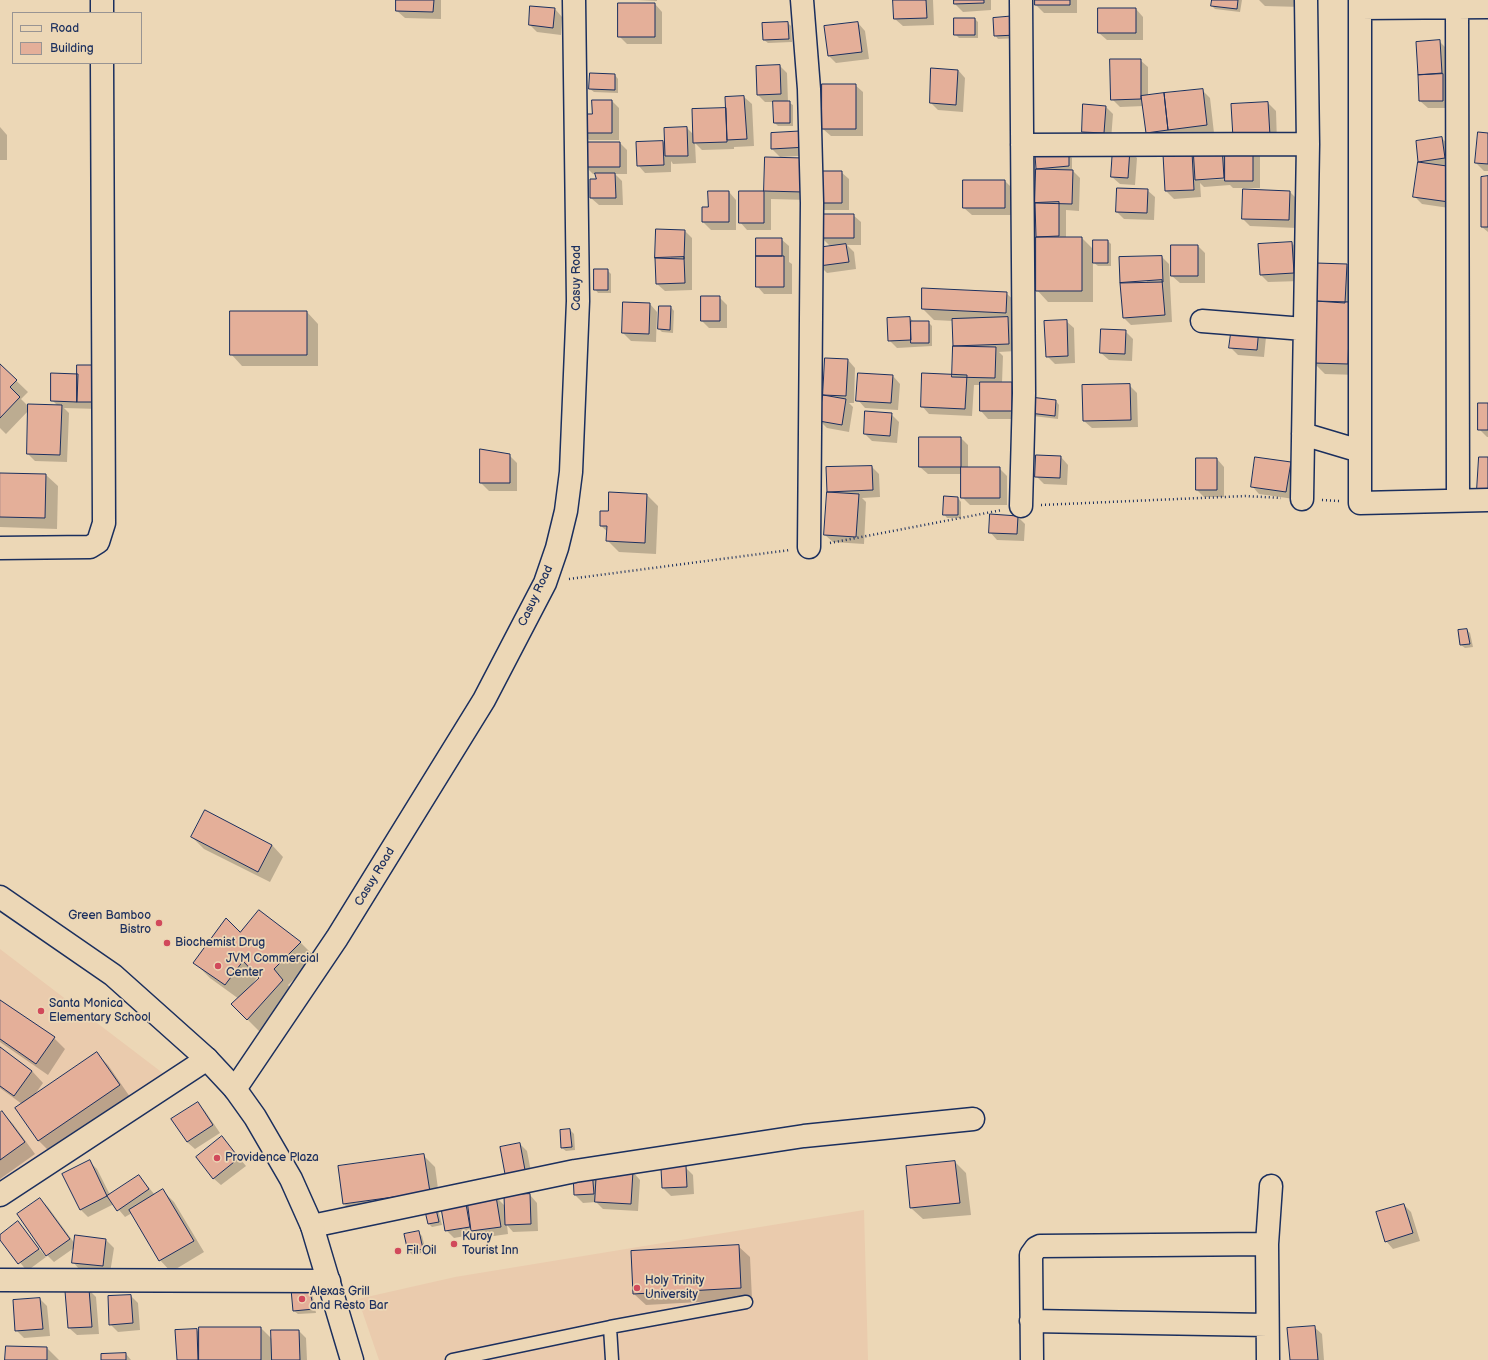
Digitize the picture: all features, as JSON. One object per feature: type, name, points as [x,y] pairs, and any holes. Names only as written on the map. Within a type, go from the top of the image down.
[{"type":"street","points":[[102,0],[102,12]]},
{"type":"street","name":"Casuy Road","points":[[235,1089],[337,938],[484,700],[544,583],[562,526],[571,472],[578,301],[574,0]]},
{"type":"street","points":[[802,0],[809,89],[812,203],[809,547]]},
{"type":"street","points":[[1021,0],[1024,393],[1021,506]]},
{"type":"street","points":[[1302,499],[1308,144],[1306,0]]},
{"type":"street","points":[[1488,7],[1457,8],[1360,4],[1360,503],[1488,500]]},
{"type":"street","points":[[1457,8],[1458,500]]},
{"type":"street","points":[[0,548],[90,547],[98,542],[104,523],[102,64]]},
{"type":"street","points":[[1022,145],[1308,144]]},
{"type":"street","points":[[1202,321],[1304,328]]},
{"type":"street","points":[[1303,434],[1360,451]]},
{"type":"street","points":[[0,897],[113,975],[207,1059],[235,1089],[255,1117],[291,1179],[312,1226],[352,1360]]},
{"type":"street","points":[[0,1196],[207,1059]]},
{"type":"street","points":[[312,1226],[575,1171],[804,1136],[973,1119]]},
{"type":"street","points":[[1268,1360],[1267,1244],[1271,1186]]},
{"type":"street","points":[[1032,1360],[1032,1255],[1036,1248],[1040,1246],[1267,1244]]},
{"type":"street","points":[[0,1280],[329,1281]]},
{"type":"street","points":[[1031,1321],[1267,1325]]},
{"type":"lane","points":[[452,1360],[610,1327],[746,1302]]},
{"type":"lane","points":[[610,1327],[612,1360]]},
{"type":"path","points":[[544,583],[809,547],[1021,506],[1246,496],[1360,503]]},
{"type":"shaded area","name":"Santa Monica Elementary School","points":[[0,949],[164,1074],[0,1180]]},
{"type":"shaded area","name":"Holy Trinity University","points":[[864,1210],[868,1360],[379,1360],[358,1299],[455,1277]]},
{"type":"building","points":[[396,0],[434,0],[433,12],[396,11]]},
{"type":"building","points":[[893,0],[926,0],[927,18],[894,19]]},
{"type":"building","points":[[954,0],[984,0],[984,3],[954,4]]},
{"type":"building","points":[[1035,0],[1070,0],[1070,5],[1035,5]]},
{"type":"building","points":[[1212,0],[1238,0],[1237,9],[1211,6]]},
{"type":"building","points":[[618,3],[655,3],[655,37],[618,37]]},
{"type":"building","points":[[530,6],[555,8],[553,28],[529,25]]},
{"type":"building","points":[[1098,8],[1136,8],[1136,33],[1098,33]]},
{"type":"building","points":[[1016,16],[1017,35],[994,36],[993,18]]},
{"type":"building","points":[[954,18],[975,18],[975,35],[954,35]]},
{"type":"building","points":[[788,22],[789,39],[763,40],[762,23]]},
{"type":"building","points":[[858,22],[862,52],[828,56],[824,26]]},
{"type":"building","points":[[1440,40],[1442,73],[1418,75],[1416,42]]},
{"type":"building","points":[[1110,59],[1141,59],[1141,99],[1111,100]]},
{"type":"building","points":[[780,65],[781,94],[757,95],[756,66]]},
{"type":"building","points":[[931,68],[958,70],[956,105],[930,103]]},
{"type":"building","points":[[590,73],[615,74],[615,90],[589,89]]},
{"type":"building","points":[[1443,74],[1443,101],[1419,101],[1418,75]]},
{"type":"building","points":[[822,84],[856,84],[856,129],[822,129]]},
{"type":"building","points":[[1203,89],[1207,125],[1168,130],[1164,93]]},
{"type":"building","points":[[1164,93],[1168,130],[1146,133],[1141,96]]},
{"type":"building","points":[[744,96],[747,139],[727,140],[725,97]]},
{"type":"building","points":[[592,100],[612,100],[612,133],[581,133],[581,114],[592,114]]},
{"type":"building","points":[[773,101],[790,101],[790,123],[774,123]]},
{"type":"building","points":[[1268,102],[1270,136],[1233,138],[1231,104]]},
{"type":"building","points":[[1083,104],[1106,106],[1104,133],[1082,132]]},
{"type":"building","points":[[726,108],[727,142],[693,143],[692,109]]},
{"type":"building","points":[[687,127],[688,156],[665,156],[664,128]]},
{"type":"building","points":[[807,131],[808,147],[771,149],[771,133]]},
{"type":"building","points":[[1478,132],[1488,133],[1488,164],[1475,163]]},
{"type":"building","points":[[1442,137],[1445,158],[1418,162],[1416,141]]},
{"type":"building","points":[[663,141],[664,165],[637,166],[636,142]]},
{"type":"building","points":[[585,142],[620,142],[620,167],[585,167]]},
{"type":"building","points":[[1222,146],[1224,178],[1195,180],[1193,147]]},
{"type":"building","points":[[1225,147],[1253,147],[1253,181],[1225,181]]},
{"type":"building","points":[[1113,148],[1130,149],[1128,178],[1111,177]]},
{"type":"building","points":[[1192,152],[1194,190],[1165,191],[1163,154]]},
{"type":"building","points":[[1069,153],[1069,166],[1036,169],[1035,155]]},
{"type":"building","points":[[765,157],[804,158],[803,192],[764,191]]},
{"type":"building","points":[[1418,162],[1454,167],[1449,202],[1413,197]]},
{"type":"building","points":[[1036,169],[1073,170],[1072,204],[1035,203]]},
{"type":"building","points":[[816,171],[842,171],[842,203],[816,203]]},
{"type":"building","points":[[595,173],[615,173],[616,198],[590,198],[590,179],[596,179]]},
{"type":"building","points":[[1488,176],[1488,227],[1481,227],[1481,177]]},
{"type":"building","points":[[963,180],[1005,180],[1005,208],[963,208]]},
{"type":"building","points":[[1117,188],[1148,189],[1147,213],[1116,212]]},
{"type":"building","points":[[1243,189],[1290,191],[1289,220],[1242,219]]},
{"type":"building","points":[[708,191],[729,191],[729,222],[702,222],[702,207],[708,207]]},
{"type":"building","points":[[739,191],[764,191],[764,223],[739,223]]},
{"type":"building","points":[[1059,202],[1059,236],[1036,237],[1035,203]]},
{"type":"building","points":[[821,214],[854,214],[854,238],[821,238]]},
{"type":"building","points":[[656,229],[685,230],[684,259],[655,258]]},
{"type":"building","points":[[1036,237],[1082,237],[1082,291],[1036,291]]},
{"type":"building","points":[[756,238],[782,238],[782,256],[756,256]]},
{"type":"building","points":[[1093,240],[1108,240],[1108,263],[1093,263]]},
{"type":"building","points":[[1292,242],[1294,273],[1260,275],[1258,244]]},
{"type":"building","points":[[846,244],[849,262],[819,266],[816,248]]},
{"type":"building","points":[[1171,245],[1198,245],[1198,276],[1171,276]]},
{"type":"building","points":[[756,256],[784,256],[784,287],[756,287]]},
{"type":"building","points":[[1162,256],[1163,282],[1120,283],[1119,257]]},
{"type":"building","points":[[684,257],[685,283],[656,284],[655,258]]},
{"type":"building","points":[[1316,263],[1347,264],[1345,303],[1315,301]]},
{"type":"building","points":[[594,269],[608,269],[608,290],[594,290]]},
{"type":"building","points":[[1162,280],[1165,315],[1123,318],[1120,283]]},
{"type":"building","points":[[922,288],[1007,292],[1006,313],[922,309]]},
{"type":"building","points":[[701,296],[720,296],[720,321],[701,321]]},
{"type":"building","points":[[1315,301],[1350,302],[1348,364],[1313,363]]},
{"type":"building","points":[[623,302],[650,303],[649,334],[622,333]]},
{"type":"building","points":[[659,306],[671,306],[670,330],[658,329]]},
{"type":"building","points":[[230,311],[307,311],[307,355],[230,355]]},
{"type":"building","points":[[910,317],[911,340],[888,341],[887,318]]},
{"type":"building","points":[[1008,317],[1009,344],[953,346],[952,319]]},
{"type":"building","points":[[1067,320],[1068,356],[1046,357],[1044,321]]},
{"type":"building","points":[[911,321],[929,321],[929,343],[911,343]]},
{"type":"building","points":[[1232,326],[1259,328],[1257,350],[1229,348]]},
{"type":"building","points":[[1101,329],[1126,330],[1125,354],[1100,353]]},
{"type":"building","points":[[953,346],[996,347],[995,378],[952,377]]},
{"type":"building","points":[[825,358],[848,359],[846,396],[823,395]]},
{"type":"building","points":[[0,364],[17,380],[10,387],[20,397],[0,418]]},
{"type":"building","points":[[77,365],[92,365],[92,402],[77,402]]},
{"type":"building","points":[[51,373],[78,374],[77,402],[51,401]]},
{"type":"building","points":[[858,373],[893,375],[891,403],[856,401]]},
{"type":"building","points":[[922,373],[967,375],[965,409],[921,407]]},
{"type":"building","points":[[980,382],[1012,382],[1012,411],[980,411]]},
{"type":"building","points":[[1130,384],[1131,420],[1083,421],[1082,385]]},
{"type":"building","points":[[823,395],[846,399],[842,425],[819,421]]},
{"type":"building","points":[[1030,397],[1056,400],[1055,416],[1029,413]]},
{"type":"building","points":[[1478,403],[1488,403],[1488,430],[1478,430]]},
{"type":"building","points":[[28,404],[62,405],[60,455],[27,454]]},
{"type":"building","points":[[865,411],[892,413],[890,436],[864,434]]},
{"type":"building","points":[[919,437],[961,437],[961,467],[919,467]]},
{"type":"building","points":[[480,449],[510,454],[510,483],[480,483]]},
{"type":"building","points":[[1036,455],[1061,456],[1060,478],[1035,477]]},
{"type":"building","points":[[1255,457],[1291,462],[1286,492],[1251,487]]},
{"type":"building","points":[[1479,457],[1488,457],[1488,491],[1477,490]]},
{"type":"building","points":[[1196,458],[1217,458],[1217,490],[1196,490]]},
{"type":"building","points":[[872,466],[873,490],[827,492],[826,467]]},
{"type":"building","points":[[961,467],[1000,467],[1000,498],[961,498]]},
{"type":"building","points":[[0,473],[46,474],[45,518],[0,517]]},
{"type":"building","points":[[609,492],[647,494],[645,543],[606,541],[607,526],[600,526],[600,511],[608,511]]},
{"type":"building","points":[[827,492],[859,494],[856,537],[824,535]]},
{"type":"building","points":[[944,496],[958,497],[958,515],[943,515]]},
{"type":"building","points":[[990,514],[1018,516],[1017,534],[989,533]]},
{"type":"building","points":[[1467,629],[1470,644],[1460,645],[1458,630]]},
{"type":"building","points":[[205,810],[272,845],[258,872],[191,837]]},
{"type":"building","name":"JVM Commercial Center","points":[[259,910],[301,942],[274,969],[283,980],[247,1020],[231,1004],[259,978],[243,961],[225,985],[193,963],[226,918],[240,932]]},
{"type":"building","points":[[0,1000],[55,1037],[36,1064],[0,1039]]},
{"type":"building","points":[[0,1047],[32,1071],[14,1096],[0,1086]]},
{"type":"building","points":[[97,1052],[120,1085],[38,1141],[15,1108]]},
{"type":"building","points":[[198,1102],[213,1125],[187,1142],[171,1119]]},
{"type":"building","points":[[2,1111],[25,1142],[0,1160],[0,1113]]},
{"type":"building","points":[[570,1129],[572,1147],[561,1148],[560,1130]]},
{"type":"building","name":"Providence Plaza","points":[[222,1136],[239,1158],[213,1179],[196,1157]]},
{"type":"building","points":[[520,1143],[525,1170],[505,1174],[500,1147]]},
{"type":"building","points":[[424,1154],[430,1192],[343,1204],[338,1166]]},
{"type":"building","points":[[90,1160],[107,1196],[80,1210],[62,1174]]},
{"type":"building","points":[[955,1161],[960,1203],[910,1208],[906,1166]]},
{"type":"building","points":[[686,1166],[687,1187],[662,1188],[661,1168]]},
{"type":"building","points":[[597,1168],[633,1171],[631,1204],[595,1202]]},
{"type":"building","points":[[592,1170],[594,1194],[574,1195],[573,1172]]},
{"type":"building","points":[[139,1175],[149,1189],[117,1211],[107,1196]]},
{"type":"building","points":[[163,1189],[194,1241],[159,1261],[129,1210]]},
{"type":"building","points":[[530,1194],[531,1224],[505,1225],[504,1195]]},
{"type":"building","points":[[496,1196],[501,1227],[471,1231],[467,1200]]},
{"type":"building","points":[[40,1198],[70,1239],[46,1256],[17,1214]]},
{"type":"building","points":[[466,1204],[470,1227],[445,1231],[441,1208]]},
{"type":"building","points":[[1404,1204],[1413,1233],[1385,1242],[1376,1212]]},
{"type":"building","points":[[435,1205],[439,1222],[428,1224],[424,1207]]},
{"type":"building","points":[[18,1221],[39,1249],[18,1264],[0,1240],[0,1235]]},
{"type":"building","points":[[419,1231],[423,1249],[408,1252],[404,1234]]},
{"type":"building","points":[[75,1235],[106,1239],[103,1266],[72,1263]]},
{"type":"building","points":[[739,1245],[741,1288],[633,1294],[631,1251]]},
{"type":"building","name":"Alexas Grill and Resto Bar","points":[[309,1288],[314,1309],[293,1311],[291,1289]]},
{"type":"building","points":[[89,1289],[92,1327],[68,1328],[65,1291]]},
{"type":"building","points":[[131,1295],[133,1323],[109,1325],[108,1296]]},
{"type":"building","points":[[40,1298],[43,1329],[15,1331],[13,1300]]},
{"type":"building","points":[[1315,1326],[1318,1360],[1290,1360],[1287,1328]]},
{"type":"building","points":[[199,1327],[261,1327],[261,1360],[199,1360]]},
{"type":"building","points":[[197,1329],[198,1360],[177,1360],[175,1330]]},
{"type":"building","points":[[271,1330],[299,1330],[300,1360],[272,1360]]},
{"type":"building","points":[[6,1346],[47,1347],[47,1360],[5,1360]]},
{"type":"building","points":[[126,1353],[126,1360],[101,1360],[101,1354]]},
{"type":"place","name":"Green Bamboo Bistro","points":[[159,923]]},
{"type":"place","name":"Biochemist Drug","points":[[167,943]]},
{"type":"place","name":"JVM Commercial Center","points":[[218,966]]},
{"type":"place","name":"Santa Monica Elementary School","points":[[41,1011]]},
{"type":"place","name":"Providence Plaza","points":[[217,1158]]},
{"type":"place","name":"Kuroy Tourist Inn","points":[[454,1244]]},
{"type":"place","name":"Fil Oil","points":[[398,1251]]},
{"type":"place","name":"Holy Trinity University","points":[[637,1288]]},
{"type":"place","name":"Alexas Grill and Resto Bar","points":[[302,1299]]}]
